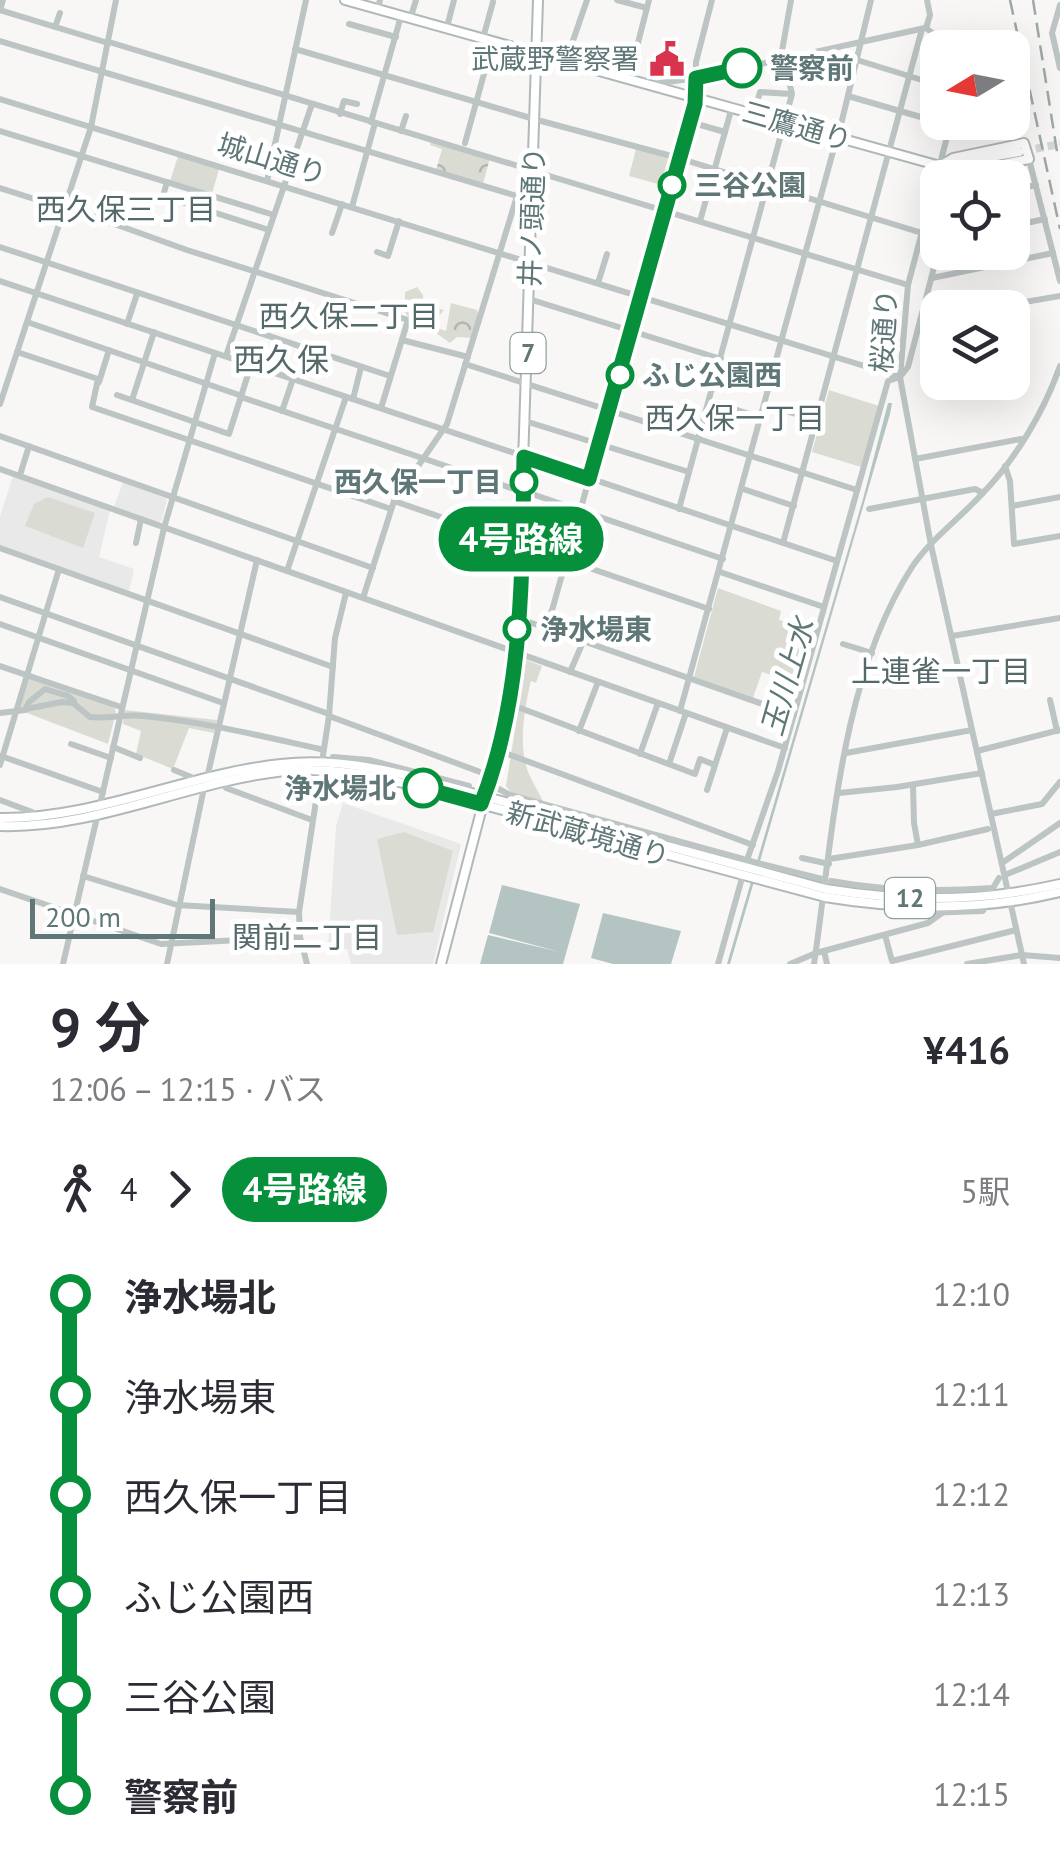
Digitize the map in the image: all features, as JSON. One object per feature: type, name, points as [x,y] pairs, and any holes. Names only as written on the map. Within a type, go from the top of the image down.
[{"type":"main road","name":"三鷹通り","points":[[344,0],[920,161]]},
{"type":"main road","name":"井ノ頭通り","points":[[441,964],[491,776],[515,652],[531,172],[538,120],[538,0]]},
{"type":"main road","points":[[950,160],[1024,143],[1029,158],[1020,160]]},
{"type":"main road","name":"三鷹通り","points":[[974,160],[1020,152]]},
{"type":"main road","name":"新武蔵境通り","points":[[0,826],[40,825],[205,783],[320,767],[483,800],[746,869],[922,907],[986,905],[1060,884]]},
{"type":"main road","name":"新武蔵境通り","points":[[0,818],[99,809]]},
{"type":"main road","name":"新武蔵境通り","points":[[826,887],[910,898],[1009,898],[1060,892]]},
{"type":"street","points":[[2,0],[0,10],[908,285]]},
{"type":"street","points":[[0,404],[91,127],[116,0]]},
{"type":"street","points":[[267,180],[306,0]]},
{"type":"street","points":[[412,13],[416,0]]},
{"type":"street","points":[[448,23],[454,0]]},
{"type":"street","points":[[568,55],[587,0]]},
{"type":"street","points":[[617,0],[648,4],[630,74]]},
{"type":"street","points":[[547,628],[690,122],[696,98],[696,62],[712,0]]},
{"type":"street","points":[[679,508],[792,94],[782,51],[791,0]]},
{"type":"street","points":[[669,764],[838,137],[871,0]]},
{"type":"street","points":[[783,544],[910,76],[930,16],[928,0]]},
{"type":"street","points":[[465,143],[493,2]]},
{"type":"street","points":[[1060,5],[1052,34],[1060,68]]},
{"type":"street","points":[[55,27],[60,13]]},
{"type":"street","points":[[352,207],[402,16]]},
{"type":"street","points":[[80,34],[84,21]]},
{"type":"street","points":[[349,24],[396,37]]},
{"type":"street","points":[[638,82],[656,84],[696,78],[927,30]]},
{"type":"street","points":[[0,41],[518,196]]},
{"type":"street","points":[[295,49],[920,232]]},
{"type":"street","points":[[857,60],[920,79]]},
{"type":"street","points":[[754,114],[760,92],[792,94]]},
{"type":"street","points":[[848,96],[920,117]]},
{"type":"street","name":"城山通り","points":[[0,99],[900,377]]},
{"type":"street","points":[[340,114],[344,101],[356,104]]},
{"type":"street","points":[[226,356],[312,104]]},
{"type":"street","points":[[700,221],[732,107]]},
{"type":"street","points":[[401,131],[406,116]]},
{"type":"street","points":[[690,122],[725,132]]},
{"type":"street","points":[[0,131],[274,215]]},
{"type":"street","points":[[322,150],[324,138]]},
{"type":"street","points":[[1029,158],[1060,281]]},
{"type":"street","points":[[363,598],[392,505],[443,429],[522,180],[531,172]]},
{"type":"street","points":[[167,182],[164,196],[268,230]]},
{"type":"street","points":[[1030,186],[1036,185]]},
{"type":"street","points":[[0,188],[408,320],[381,408]]},
{"type":"street","points":[[332,234],[342,204]]},
{"type":"street","points":[[1030,222],[1045,219]]},
{"type":"street","points":[[378,252],[387,259],[399,221]]},
{"type":"street","name":"桜通り","points":[[920,240],[908,285],[900,377],[1002,877],[1023,960]]},
{"type":"street","points":[[0,247],[390,376]]},
{"type":"street","points":[[598,283],[607,254]]},
{"type":"street","points":[[932,278],[1053,254]]},
{"type":"street","points":[[929,290],[934,270]]},
{"type":"street","points":[[0,281],[837,561]]},
{"type":"street","points":[[127,324],[138,294]]},
{"type":"street","points":[[1030,301],[1060,296]]},
{"type":"street","points":[[529,299],[721,359]]},
{"type":"street","points":[[718,964],[794,715],[888,381],[900,377],[908,367],[920,321]]},
{"type":"street","points":[[27,322],[518,490]]},
{"type":"street","points":[[132,400],[154,332]]},
{"type":"street","points":[[402,340],[526,384],[858,490]]},
{"type":"street","points":[[110,350],[92,407],[316,484],[521,545],[709,609]]},
{"type":"street","points":[[17,352],[98,379],[99,383]]},
{"type":"street","points":[[62,964],[164,528],[216,353]]},
{"type":"street","points":[[117,395],[230,434],[251,365]]},
{"type":"street","points":[[814,964],[854,709],[872,653],[911,569],[1005,466],[1060,366]]},
{"type":"street","points":[[287,571],[361,367]]},
{"type":"street","points":[[0,374],[9,377]]},
{"type":"street","points":[[282,411],[293,379]]},
{"type":"street","points":[[709,402],[762,418]]},
{"type":"street","points":[[765,405],[817,420]]},
{"type":"street","points":[[525,421],[690,472]]},
{"type":"street","points":[[0,436],[372,568]]},
{"type":"street","points":[[916,460],[1023,438]]},
{"type":"street","points":[[20,476],[29,446]]},
{"type":"street","points":[[1005,466],[1014,544],[1060,536]]},
{"type":"street","points":[[0,468],[784,748]]},
{"type":"street","points":[[82,498],[86,488]]},
{"type":"street","points":[[743,489],[794,506]]},
{"type":"street","points":[[869,509],[975,489],[983,493]]},
{"type":"street","points":[[529,493],[724,559]]},
{"type":"street","points":[[1012,506],[1060,497]]},
{"type":"street","points":[[136,543],[142,519]]},
{"type":"street","points":[[0,548],[333,668]]},
{"type":"street","points":[[167,964],[177,905],[257,560]]},
{"type":"street","points":[[59,568],[27,674],[21,710],[1,759],[103,792]]},
{"type":"street","points":[[720,572],[824,608]]},
{"type":"street","points":[[307,964],[299,912],[328,715],[335,638],[346,593]]},
{"type":"street","points":[[0,597],[491,776]]},
{"type":"street","points":[[952,636],[1060,618]]},
{"type":"street","points":[[526,621],[794,715]]},
{"type":"street","points":[[0,624],[223,703]]},
{"type":"street","points":[[570,672],[583,642]]},
{"type":"street","points":[[842,644],[872,653]]},
{"type":"street","points":[[0,666],[80,691],[121,710],[320,749]]},
{"type":"street","points":[[580,731],[598,682]]},
{"type":"street","points":[[21,710],[40,691],[51,690],[74,702],[90,717],[121,710]]},
{"type":"street","points":[[74,702],[80,691]]},
{"type":"street","points":[[36,696],[46,706]]},
{"type":"street","points":[[977,751],[1058,731],[1050,700]]},
{"type":"street","points":[[0,713],[74,702]]},
{"type":"street","points":[[640,754],[658,703]]},
{"type":"street","points":[[507,704],[695,774],[700,759],[715,764]]},
{"type":"street","points":[[706,790],[727,728]]},
{"type":"street","points":[[846,754],[972,730]]},
{"type":"street","points":[[71,744],[111,758]]},
{"type":"street","points":[[113,747],[140,758]]},
{"type":"street","points":[[497,750],[753,845]]},
{"type":"street","points":[[333,757],[368,760],[469,786]]},
{"type":"street","points":[[174,770],[191,777]]},
{"type":"street","points":[[839,792],[982,773]]},
{"type":"street","points":[[991,814],[1042,804],[1060,782]]},
{"type":"street","points":[[914,785],[918,844]]},
{"type":"street","points":[[226,788],[312,820]]},
{"type":"street","points":[[497,788],[746,869]]},
{"type":"street","points":[[0,800],[32,812]]},
{"type":"street","points":[[1002,863],[1060,824]]},
{"type":"street","points":[[802,858],[829,861],[988,829]]},
{"type":"street","points":[[763,873],[826,887],[945,891],[993,888],[1002,877],[1060,852]]},
{"type":"street","points":[[83,876],[177,905],[299,912]]},
{"type":"street","points":[[0,889],[161,944],[300,937]]},
{"type":"street","points":[[922,907],[926,914],[942,914],[983,911],[986,905]]},
{"type":"street","points":[[790,964],[819,950],[928,923],[942,914]]},
{"type":"street","points":[[885,935],[892,961],[1016,930]]},
{"type":"street","points":[[819,950],[826,964]]},
{"type":"street","points":[[967,964],[1060,958]]},
{"type":"shaded area","points":[[888,403],[892,403],[890,414],[727,964],[863,499]]},
{"type":"shaded area","points":[[13,476],[110,510],[99,557],[134,569],[129,591],[0,545],[0,516]]},
{"type":"shaded area","points":[[123,482],[167,499],[162,520],[158,523],[114,507]]},
{"type":"shaded area","points":[[343,803],[461,844],[433,964],[351,964],[347,949],[328,949],[336,826]]},
{"type":"shaded area","points":[[502,885],[580,904],[563,964],[480,964],[488,935],[560,952],[489,933]]},
{"type":"shaded area","points":[[603,913],[681,931],[671,964],[613,964],[591,958]]},
{"type":"green space","points":[[431,141],[490,158],[483,184],[436,170],[442,149],[430,145]]},
{"type":"green space","name":"三谷公園","points":[[636,149],[674,159],[669,187],[629,176]]},
{"type":"green space","points":[[178,156],[219,169],[212,194],[170,181]]},
{"type":"green space","points":[[417,287],[423,304],[444,310],[440,315],[434,311],[429,325],[446,331],[451,303],[477,310],[479,317],[472,338],[457,337],[450,343],[425,325],[412,323],[405,312],[405,292]]},
{"type":"green space","points":[[829,390],[879,406],[861,467],[812,452]]},
{"type":"green space","points":[[48,497],[95,513],[83,548],[25,526],[34,504]]},
{"type":"green space","points":[[718,588],[781,611],[779,620],[815,631],[801,684],[762,672],[753,698],[694,677]]},
{"type":"green space","points":[[526,660],[542,666],[536,683],[531,681],[523,745],[527,770],[544,803],[512,794],[506,786]]},
{"type":"green space","points":[[29,678],[114,707],[108,744],[19,710]]},
{"type":"green space","points":[[125,710],[217,720],[214,733],[189,728],[173,769],[136,754],[141,731],[123,724]]},
{"type":"green space","points":[[404,832],[453,851],[433,932],[397,935],[377,839]]},
{"type":"tunnel","points":[[1024,151],[1060,144]]},
{"type":"railway","points":[[1010,0],[1060,229]]},
{"type":"railway","points":[[1033,0],[1058,158]]},
{"type":"bus line","name":"4号路線","points":[[423,788],[481,804],[490,782],[515,652],[524,457],[589,479],[695,104],[696,78],[742,68]]},
{"type":"place","name":"武蔵野警察署","points":[[667,59]]},
{"type":"place","name":"警察前","points":[[742,68]]},
{"type":"place","name":"三谷公園","points":[[672,185]]},
{"type":"place","name":"ふじ公園西","points":[[620,375]]},
{"type":"place","name":"西久保一丁目","points":[[524,482]]},
{"type":"place","name":"浄水場東","points":[[517,629]]},
{"type":"place","name":"浄水場北","points":[[423,788]]},
{"type":"district","name":"西久保三丁目","points":[[126,210]]},
{"type":"district","name":"西久保二丁目","points":[[349,317]]},
{"type":"district","name":"西久保","points":[[281,360]]},
{"type":"district","name":"西久保一丁目","points":[[735,419]]},
{"type":"district","name":"上連雀一丁目","points":[[941,672]]},
{"type":"district","name":"関前二丁目","points":[[307,938]]},
{"type":"water label","name":"玉川上水","points":[[788,677]]}]
